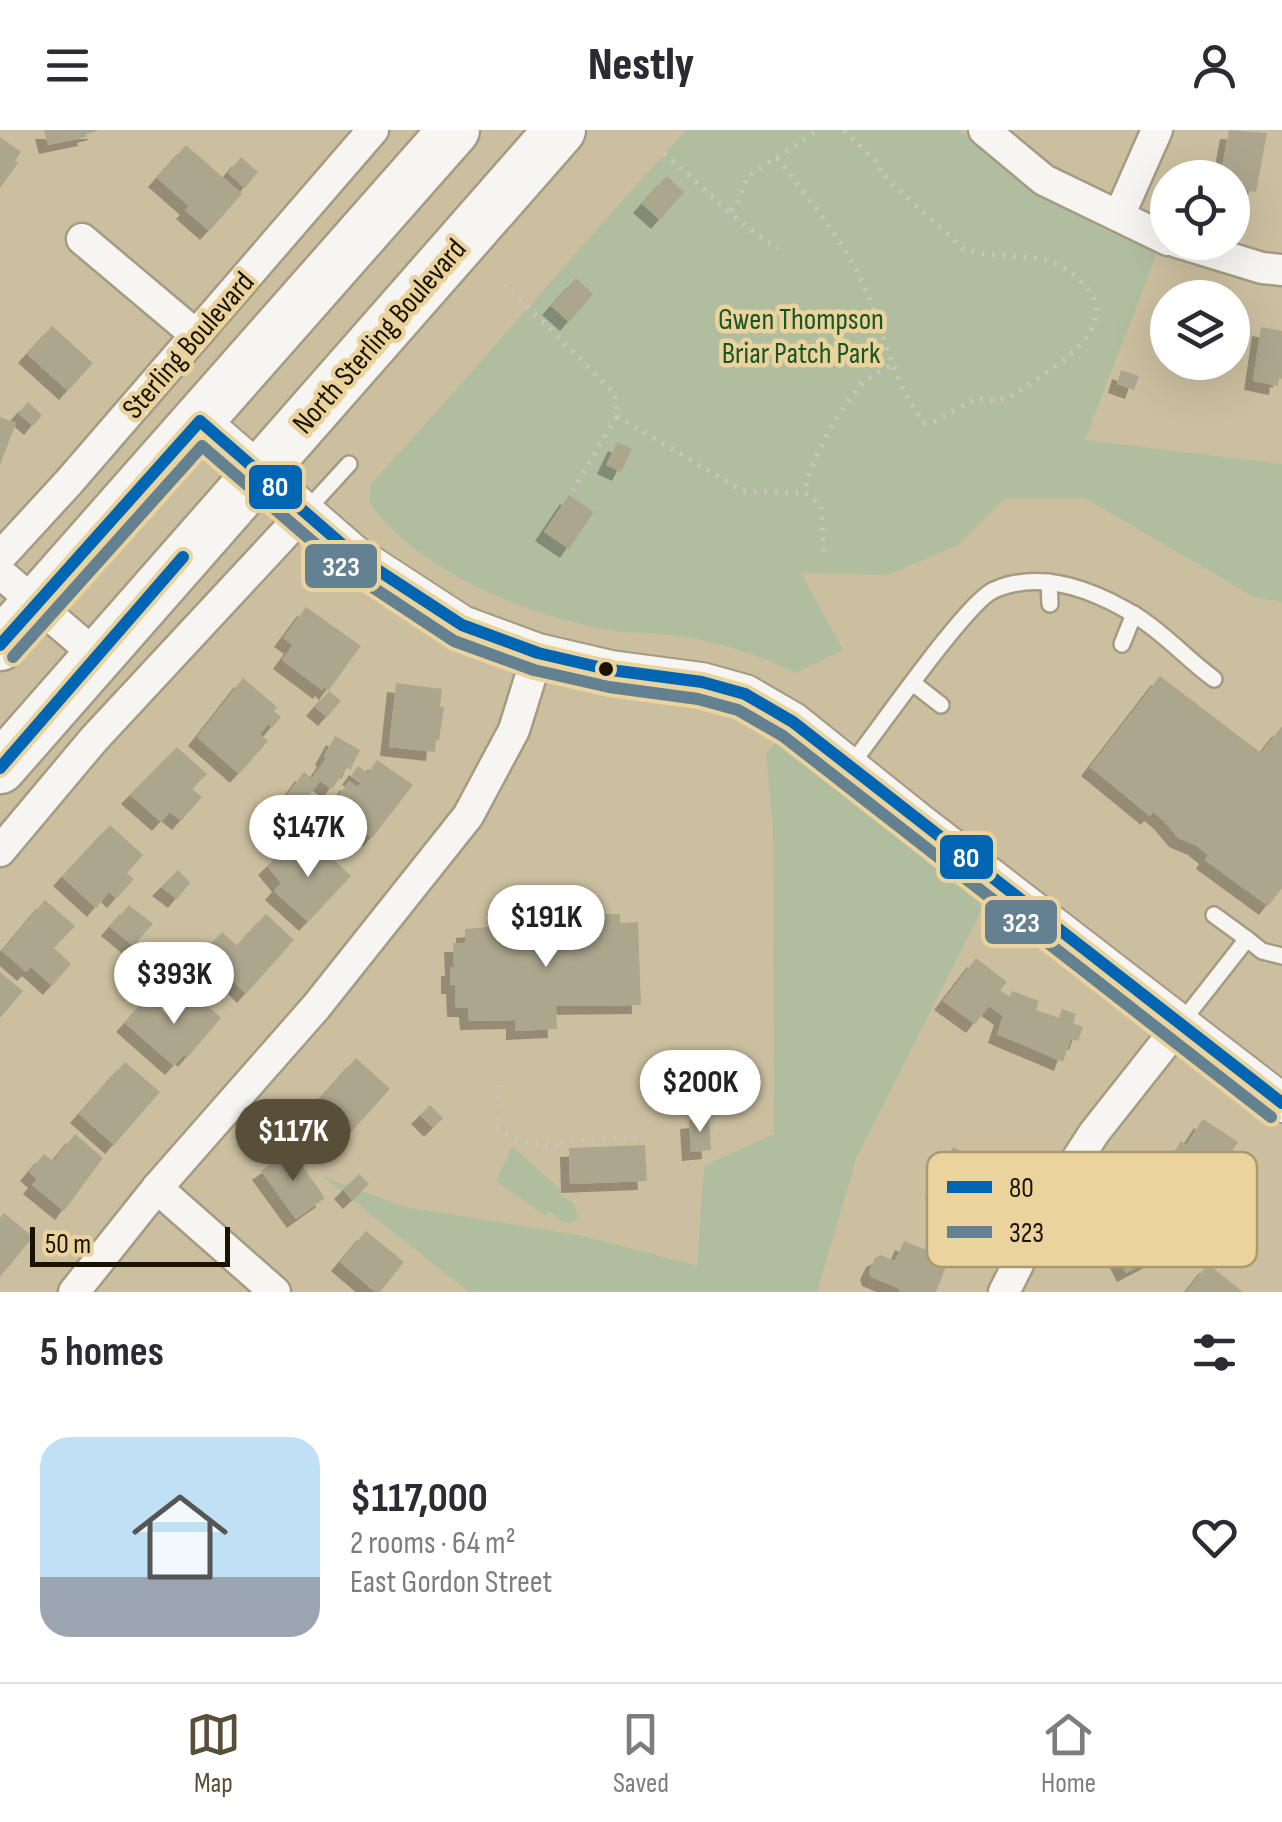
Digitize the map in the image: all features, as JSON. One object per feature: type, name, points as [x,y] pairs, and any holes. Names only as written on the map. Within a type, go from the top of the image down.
[{"type":"main road","points":[[0,646],[18,589],[200,421],[454,130]]},
{"type":"main road","name":"North Sterling Boulevard","points":[[0,768],[560,130]]},
{"type":"street","name":"Sterling Boulevard","points":[[0,556],[70,482],[373,130]]},
{"type":"street","points":[[984,130],[1044,180],[1150,231]]},
{"type":"street","points":[[1118,216],[1157,130]]},
{"type":"street","points":[[82,239],[196,334]]},
{"type":"street","points":[[1236,260],[1282,270]]},
{"type":"street","points":[[200,421],[353,554],[462,625],[538,654],[612,670],[702,682],[746,694],[793,722],[919,824],[1282,1103]]},
{"type":"street","points":[[0,851],[94,739],[305,512]]},
{"type":"street","points":[[18,589],[97,656]]},
{"type":"street","points":[[74,1292],[157,1188],[316,1007],[468,816],[514,730],[538,654]]},
{"type":"street","points":[[1081,1152],[1181,1023]]},
{"type":"street","points":[[157,1188],[274,1292]]},
{"type":"street","points":[[1004,1292],[1017,1267]]},
{"type":"lane","points":[[305,512],[349,464]]},
{"type":"lane","points":[[850,766],[947,640],[991,590],[1032,580],[1074,586],[1134,614],[1214,679]]},
{"type":"lane","points":[[1049,582],[1050,604]]},
{"type":"lane","points":[[1122,644],[1134,614]]},
{"type":"lane","points":[[914,684],[941,705]]},
{"type":"lane","points":[[1214,915],[1262,951],[1282,956]]},
{"type":"lane","points":[[1181,1023],[1247,939]]},
{"type":"path","points":[[730,210],[738,204],[748,177],[818,130]]},
{"type":"path","points":[[780,156],[862,281],[893,364],[925,423],[932,423],[972,400],[997,401],[1009,397],[1078,348],[1095,324],[1094,297],[1086,286],[1056,264],[978,255],[962,248],[880,172],[880,164],[844,130]]},
{"type":"path","points":[[664,154],[730,210],[747,230],[778,248]]},
{"type":"path","points":[[505,284],[615,394],[616,416],[573,490]]},
{"type":"path","points":[[805,493],[818,456],[855,392],[867,379],[893,364]]},
{"type":"path","points":[[616,416],[743,491],[805,493],[821,506],[824,551]]},
{"type":"path","points":[[498,1085],[498,1128],[522,1140],[559,1147],[559,1140],[638,1138]]},
{"type":"path","points":[[518,1152],[522,1140]]},
{"type":"green space","name":"Gwen Thompson Briar Patch Park","points":[[686,130],[958,130],[1048,197],[1105,230],[1150,250],[1150,260],[1154,260],[1085,440],[1282,464],[1282,602],[1254,597],[1085,498],[1005,498],[958,545],[888,575],[801,573],[843,650],[795,673],[709,642],[584,625],[480,588],[447,571],[390,527],[369,502],[371,484]]},
{"type":"green space","points":[[793,722],[996,882],[857,1156],[817,1292],[469,1292],[322,1176],[405,1207],[584,1236],[697,1266],[704,1166],[774,1134],[773,828],[766,754]]},
{"type":"green space","points":[[512,1146],[561,1190],[560,1194],[573,1204],[577,1220],[565,1223],[550,1212],[545,1216],[496,1181]]},
{"type":"building","points":[[44,130],[97,131],[86,134],[87,137],[48,145]]},
{"type":"building","points":[[1229,130],[1267,133],[1256,192],[1250,191],[1250,160],[1223,160]]},
{"type":"building","points":[[0,137],[21,152],[0,188]]},
{"type":"building","points":[[186,145],[242,194],[209,231],[185,210],[189,206],[157,178]]},
{"type":"building","points":[[241,157],[258,172],[245,188],[228,173]]},
{"type":"building","points":[[667,176],[684,192],[660,220],[642,204]]},
{"type":"building","points":[[576,278],[593,294],[569,322],[551,306]]},
{"type":"building","points":[[52,326],[93,363],[68,391],[27,354]]},
{"type":"building","points":[[1261,327],[1282,331],[1282,379],[1279,378],[1278,386],[1253,381]]},
{"type":"building","points":[[1121,370],[1139,376],[1134,390],[1117,384]]},
{"type":"building","points":[[28,402],[42,415],[33,426],[18,413]]},
{"type":"building","points":[[0,417],[16,423],[0,465]]},
{"type":"building","points":[[617,442],[632,449],[621,472],[606,465]]},
{"type":"building","points":[[569,495],[594,512],[569,549],[544,532]]},
{"type":"building","points":[[306,607],[361,646],[328,691],[282,660],[293,645],[283,638]]},
{"type":"building","points":[[1160,676],[1261,753],[1282,726],[1282,888],[1268,906],[1205,860],[1208,855],[1197,846],[1178,838],[1163,820],[1153,812],[1150,816],[1090,767]]},
{"type":"building","points":[[243,678],[277,707],[274,711],[281,717],[260,734],[268,741],[239,774],[197,737]]},
{"type":"building","points":[[396,683],[442,689],[440,707],[444,707],[435,752],[389,747]]},
{"type":"building","points":[[329,691],[341,701],[327,717],[315,707]]},
{"type":"building","points":[[335,736],[360,750],[350,770],[347,767],[332,789],[320,781],[302,805],[287,795],[304,772],[312,778]]},
{"type":"building","points":[[177,747],[207,774],[192,789],[202,797],[181,821],[170,812],[161,822],[130,795]]},
{"type":"building","points":[[377,760],[413,785],[372,838],[364,833],[359,842],[333,824],[339,815],[330,808],[349,781],[358,787],[361,782],[351,776],[358,766],[368,773]]},
{"type":"building","points":[[110,825],[143,855],[127,873],[134,879],[116,899],[109,892],[96,908],[62,877]]},
{"type":"building","points":[[316,843],[351,876],[308,922],[274,891],[281,883],[267,866],[286,848],[298,863]]},
{"type":"building","points":[[178,870],[190,883],[177,899],[161,887]]},
{"type":"building","points":[[45,900],[75,926],[54,948],[71,964],[52,986],[31,967],[26,972],[2,951]]},
{"type":"building","points":[[129,905],[153,924],[133,946],[110,927]]},
{"type":"building","points":[[266,914],[294,940],[246,994],[203,952],[222,932],[237,946]]},
{"type":"building","points":[[601,914],[620,914],[620,923],[638,922],[641,1005],[556,1006],[557,1029],[515,1031],[515,1020],[469,1021],[468,1008],[456,1008],[450,967],[454,967],[453,943],[465,943],[465,929],[555,921],[555,926],[562,921],[574,925],[602,924]]},
{"type":"building","points":[[976,958],[1007,982],[1000,990],[1010,997],[1012,991],[1039,1001],[1036,1010],[1059,1018],[1062,1009],[1076,1014],[1073,1023],[1083,1027],[1078,1041],[1071,1039],[1063,1062],[997,1034],[1003,1016],[989,1006],[975,1024],[943,1001]]},
{"type":"building","points":[[0,972],[23,991],[0,1018]]},
{"type":"building","points":[[190,991],[221,1018],[187,1058],[184,1055],[174,1066],[125,1023],[148,997],[168,1016]]},
{"type":"building","points":[[356,1058],[390,1089],[343,1141],[309,1111]]},
{"type":"building","points":[[125,1062],[160,1092],[114,1145],[79,1114]]},
{"type":"building","points":[[430,1105],[443,1118],[433,1128],[420,1115]]},
{"type":"building","points":[[709,1118],[711,1150],[691,1152],[689,1120]]},
{"type":"building","points":[[1203,1119],[1238,1142],[1232,1152],[1174,1152],[1181,1141],[1186,1145]]},
{"type":"building","points":[[75,1134],[103,1158],[64,1211],[32,1185],[37,1179],[29,1172],[44,1154],[53,1161]]},
{"type":"building","points":[[645,1145],[647,1181],[570,1184],[569,1148]]},
{"type":"building","points":[[291,1150],[325,1198],[296,1219],[261,1171]]},
{"type":"building","points":[[359,1174],[369,1184],[352,1200],[343,1190]]},
{"type":"building","points":[[4,1213],[33,1237],[0,1277],[0,1218]]},
{"type":"building","points":[[366,1231],[404,1262],[380,1292],[340,1262]]},
{"type":"building","points":[[904,1241],[927,1250],[927,1267],[946,1267],[936,1292],[899,1292],[900,1289],[871,1277],[869,1271],[875,1258],[881,1255],[895,1261]]},
{"type":"building","points":[[1206,1267],[1212,1267],[1243,1292],[1186,1292]]},
{"type":"transit line","name":"80","points":[[0,645],[200,421],[353,554],[462,625],[538,653],[611,670],[702,682],[745,694],[793,722],[1282,1103]]},
{"type":"transit line","name":"323","points":[[13,657],[202,446],[342,567],[454,641],[534,670],[609,687],[698,699],[738,710],[783,736],[1271,1117]]},
{"type":"transit line","name":"80","points":[[0,768],[183,557]]}]
